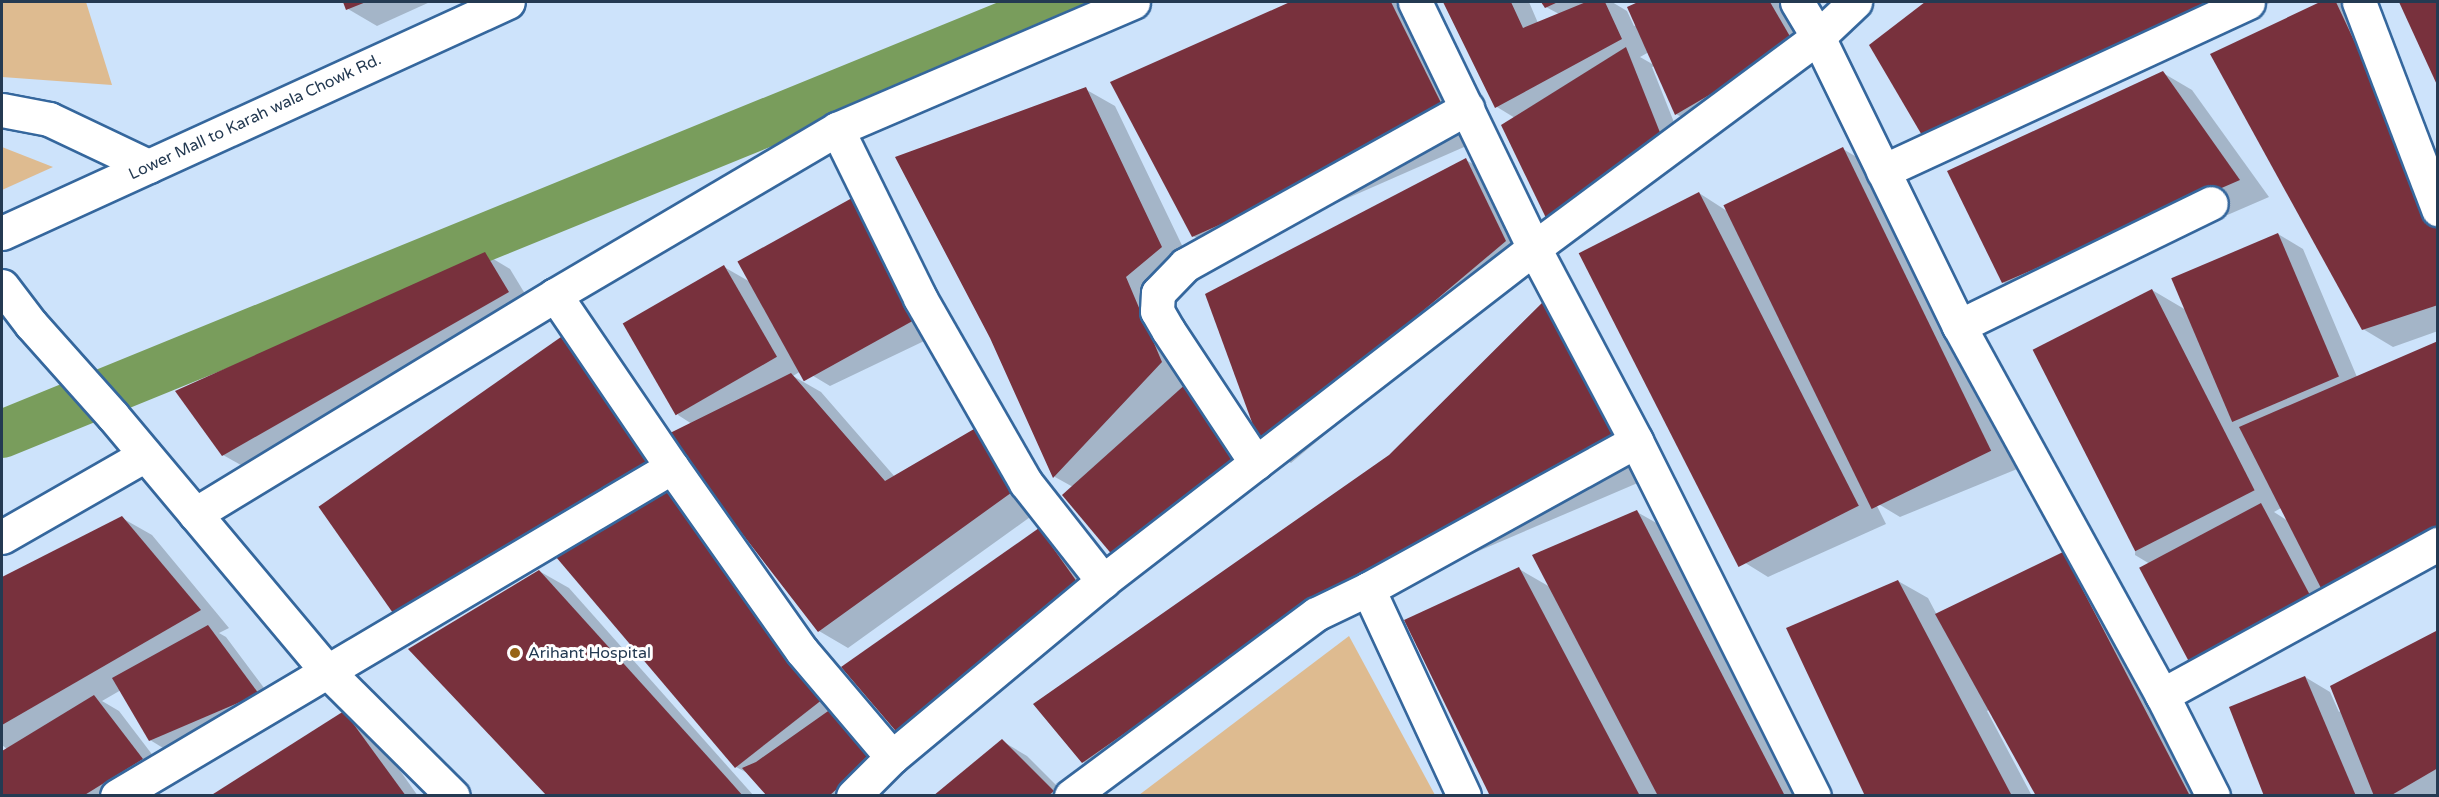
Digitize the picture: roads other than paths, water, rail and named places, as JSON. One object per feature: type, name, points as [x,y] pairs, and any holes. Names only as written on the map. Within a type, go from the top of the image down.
[{"type":"street","name":"Lower Mall to Karah wala Chowk Rd.","points":[[2,233],[508,2]]},
{"type":"street","points":[[195,514],[555,295],[837,129],[1133,2]]},
{"type":"street","points":[[1415,2],[1534,248],[1636,441],[1815,795]]},
{"type":"street","points":[[1797,2],[1818,37],[1959,326],[2162,695],[2213,795]]},
{"type":"street","points":[[854,795],[892,757],[1103,581],[1534,248],[1818,37],[1855,2]]},
{"type":"street","points":[[1883,171],[2248,2]]},
{"type":"street","points":[[2359,2],[2438,209]]},
{"type":"street","points":[[1256,463],[1162,321],[1157,311],[1158,294],[1185,265],[1467,108]]},
{"type":"street","points":[[2,110],[49,119],[148,166]]},
{"type":"street","points":[[837,129],[920,298],[1026,483],[1103,581]]},
{"type":"street","points":[[1959,326],[2211,203]]},
{"type":"street","points":[[2,285],[31,324],[113,416],[327,671],[453,795]]},
{"type":"street","points":[[555,295],[672,467],[802,651],[892,757]]},
{"type":"street","points":[[1071,795],[1316,614],[1368,589],[1636,441]]},
{"type":"street","points":[[2,537],[145,455]]},
{"type":"street","points":[[117,795],[672,467]]},
{"type":"street","points":[[2162,695],[2438,544]]},
{"type":"street","points":[[1368,589],[1464,795]]},
{"type":"waterway","points":[[2,434],[1062,2]]},
{"type":"place","name":"Arihant Hospital","points":[[515,653]]}]
